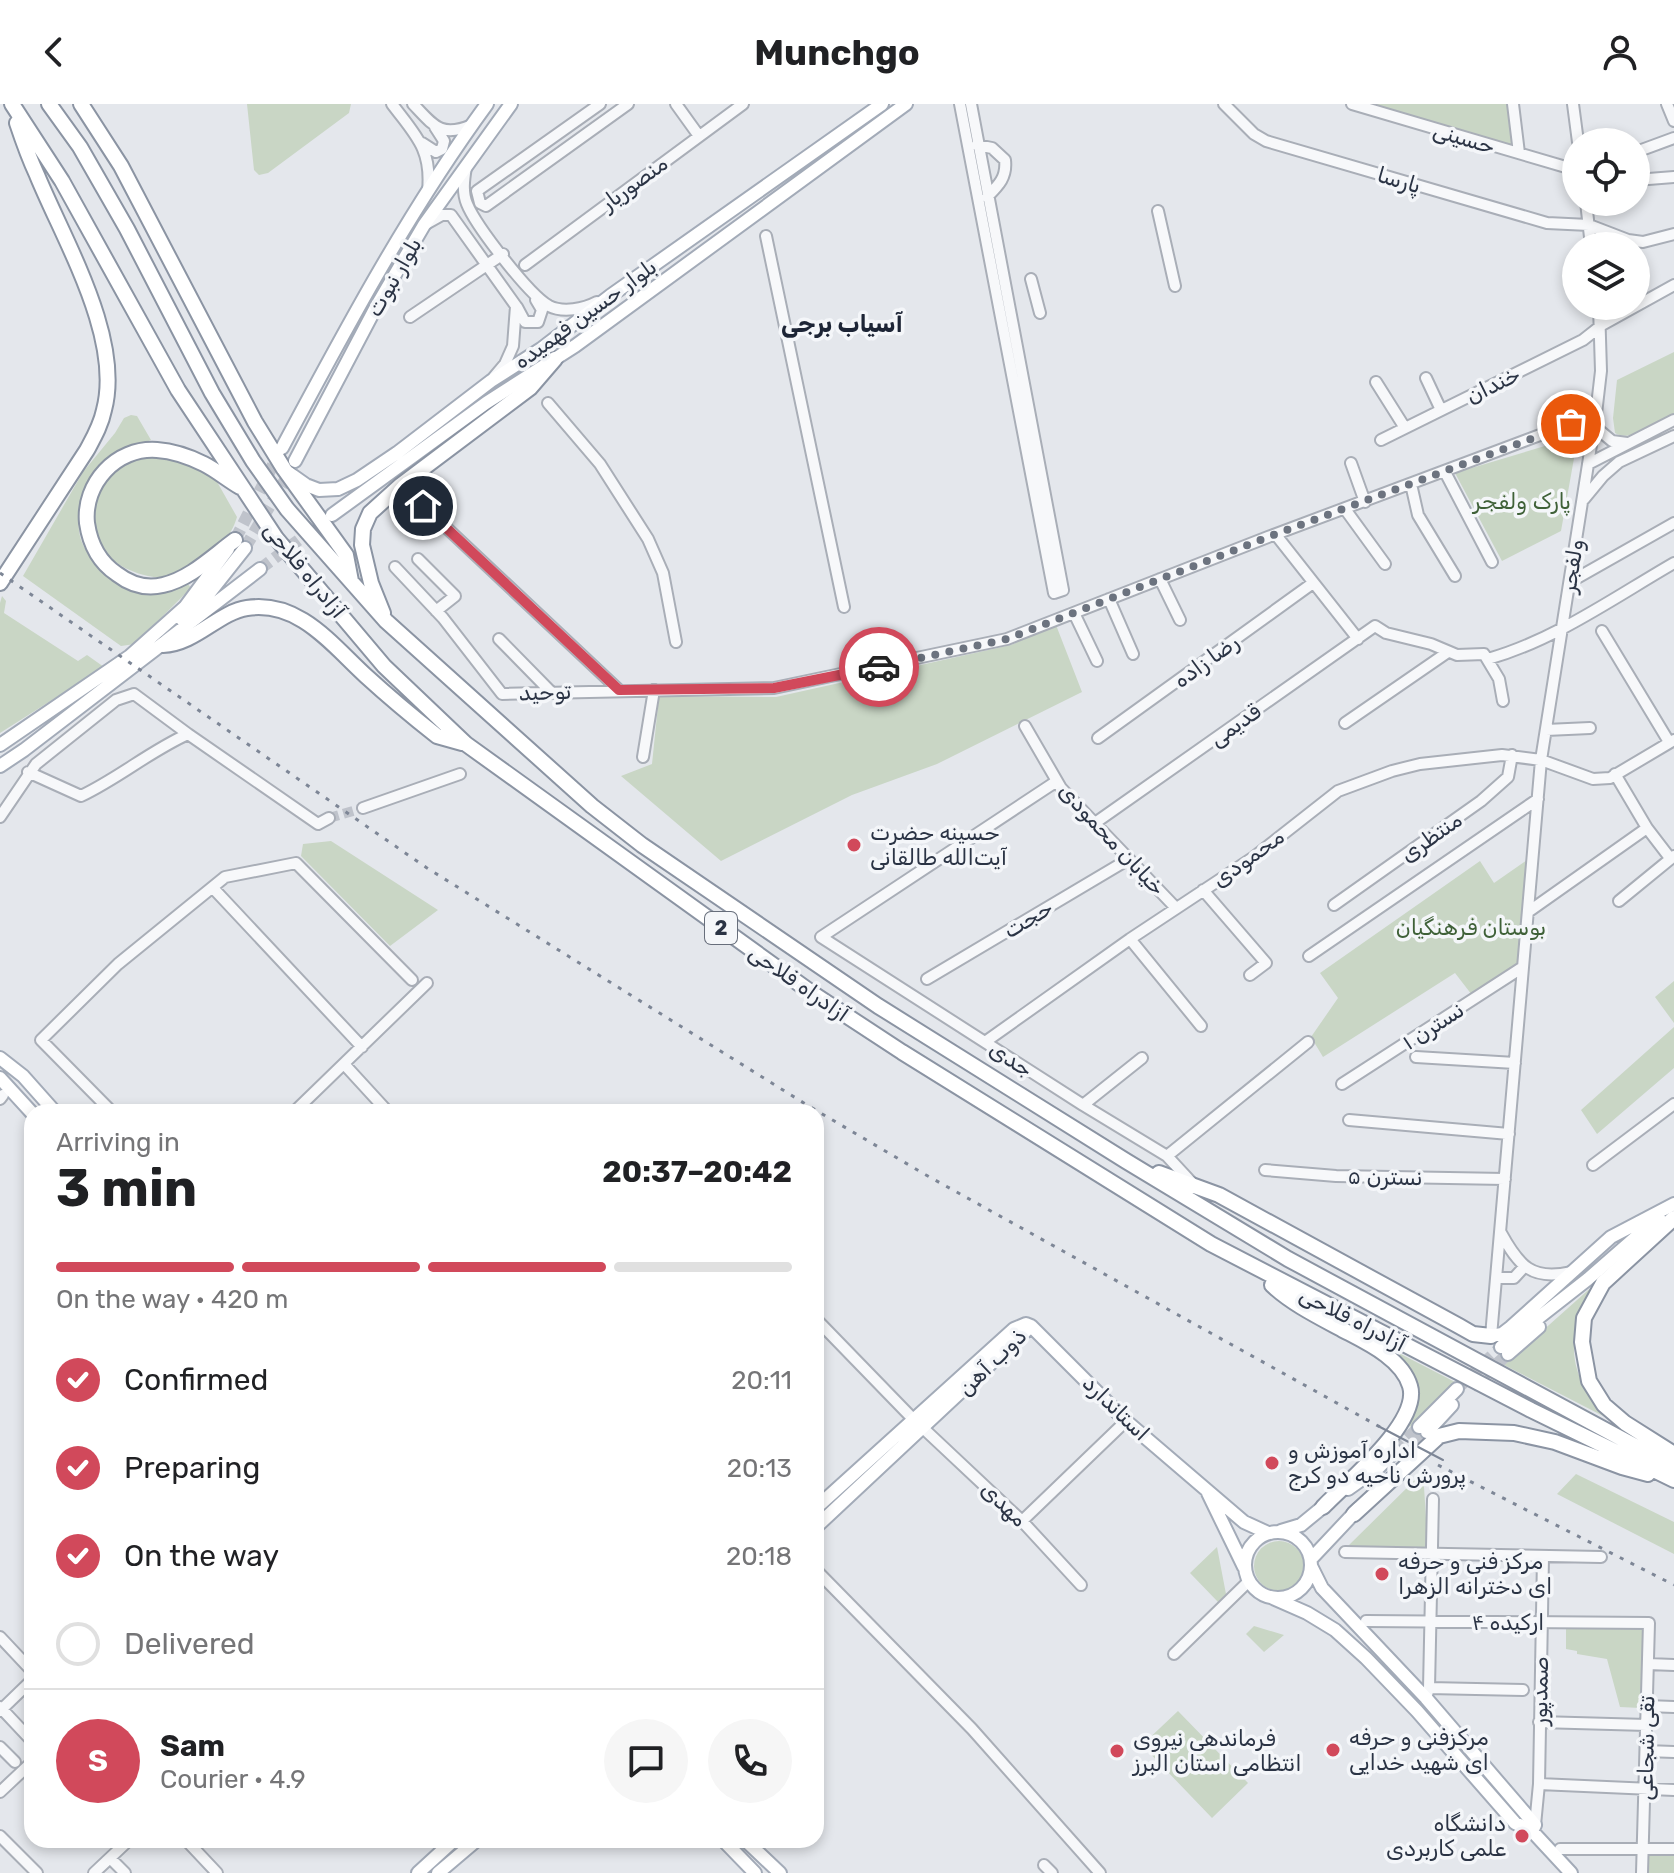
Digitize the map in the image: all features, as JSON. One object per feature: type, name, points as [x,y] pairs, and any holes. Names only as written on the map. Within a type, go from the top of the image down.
[{"type":"highway","name":"آزادراه فلاحی","points":[[11,104],[62,181],[178,390],[276,538],[384,666],[466,744],[838,1010],[1211,1244],[1531,1410],[1674,1480]]},
{"type":"highway","points":[[0,583],[98,429],[105,407],[106,381],[105,352],[96,314],[36,173],[11,104]]},
{"type":"highway","name":"آزادراه فلاحی","points":[[49,104],[96,174],[212,393],[253,461],[287,509],[386,621],[592,806],[642,845],[878,1006],[1126,1161],[1288,1259],[1674,1467]]},
{"type":"highway","points":[[81,104],[121,166],[255,422],[290,465],[346,555],[352,585]]},
{"type":"highway","points":[[386,621],[365,564],[362,545],[363,529],[370,513],[401,485],[530,388],[555,359]]},
{"type":"highway","points":[[240,544],[179,580],[160,586],[139,586],[124,580],[97,555],[89,536],[86,513],[89,492],[101,474],[119,459],[142,451],[156,450],[205,464],[246,492]]},
{"type":"highway","points":[[163,645],[188,639],[243,608],[262,606],[282,609],[314,627],[437,736],[466,744]]},
{"type":"highway","points":[[1126,1161],[1219,1195],[1500,1346]]},
{"type":"highway","points":[[1674,1216],[1603,1283],[1584,1318],[1582,1342],[1589,1381],[1604,1405],[1625,1423],[1674,1454]]},
{"type":"highway","points":[[1255,1268],[1277,1290],[1381,1351],[1410,1383],[1412,1400],[1400,1427],[1323,1507]]},
{"type":"highway","points":[[1354,1514],[1439,1436],[1459,1431],[1514,1433],[1555,1442],[1622,1467],[1674,1480]]},
{"type":"main road","name":"بلوار نبوت","points":[[282,448],[359,303],[428,191],[487,104]]},
{"type":"main road","name":"بلوار نبوت","points":[[290,465],[424,225],[511,104]]},
{"type":"main road","name":"بلوار حسین فهمیده","points":[[290,465],[306,485],[319,490],[338,489],[357,480],[491,381],[541,349],[610,296],[882,104]]},
{"type":"main road","name":"بلوار حسین فهمیده","points":[[332,515],[486,403],[555,359],[906,104]]},
{"type":"main road","points":[[743,201],[754,215]]},
{"type":"main road","points":[[163,645],[164,640],[203,601],[240,544]]},
{"type":"main road","points":[[0,745],[130,656],[185,607],[240,544]]},
{"type":"main road","points":[[0,766],[260,569]]},
{"type":"main road","points":[[0,739],[43,715]]},
{"type":"main road","points":[[0,774],[24,750]]},
{"type":"main road","points":[[0,1047],[48,1104]]},
{"type":"main road","points":[[0,1058],[23,1076]]},
{"type":"main road","points":[[0,1078],[24,1105]]},
{"type":"main road","points":[[1,1095],[24,1109]]},
{"type":"main road","points":[[1500,1346],[1588,1279],[1674,1204]]},
{"type":"main road","points":[[1500,1346],[1502,1334],[1611,1237],[1674,1204]]},
{"type":"main road","points":[[1500,1346],[1674,1216]]},
{"type":"main road","name":"ذوب آهن","points":[[824,1501],[1031,1326]]},
{"type":"main road","name":"استاندارد","points":[[1031,1326],[1126,1421],[1244,1522],[1274,1532]]},
{"type":"main road","points":[[1423,1430],[1460,1392]]},
{"type":"main road","name":"ذوب آهن","points":[[824,1519],[919,1424]]},
{"type":"main road","points":[[1273,1598],[1284,1598],[1303,1587],[1311,1563],[1401,1454],[1301,1525],[1258,1538],[1250,1546],[1244,1568],[1249,1581],[1262,1595],[1307,1613],[1335,1630],[1417,1711],[1515,1823],[1534,1828]]},
{"type":"main road","name":"استاندارد","points":[[1205,1487],[1244,1568]]},
{"type":"main road","points":[[1274,1532],[1300,1540],[1322,1588],[1427,1693],[1571,1873]]},
{"type":"main road","points":[[1417,1711],[1427,1693]]},
{"type":"main road","points":[[418,1873],[445,1848]]},
{"type":"main road","points":[[438,1873],[468,1848]]},
{"type":"main road","points":[[731,1848],[755,1873]]},
{"type":"main road","points":[[753,1848],[780,1873]]},
{"type":"street","points":[[392,104],[420,141],[428,158],[428,191]]},
{"type":"street","points":[[413,104],[444,141],[442,149],[436,152],[420,141]]},
{"type":"street","points":[[600,104],[477,191],[478,199],[486,206],[628,104]]},
{"type":"street","points":[[676,104],[699,136]]},
{"type":"street","name":"منصوریار","points":[[525,265],[743,104]]},
{"type":"street","points":[[960,104],[1054,593],[1063,590],[971,104]]},
{"type":"street","name":"پارسا","points":[[1224,104],[1254,134],[1266,141],[1547,223],[1589,225],[1628,240],[1643,242],[1674,234]]},
{"type":"street","points":[[1513,104],[1519,153]]},
{"type":"street","points":[[1573,104],[1576,128]]},
{"type":"street","points":[[1667,104],[1674,121]]},
{"type":"street","name":"حسینی","points":[[1358,105],[1562,166]]},
{"type":"street","points":[[435,127],[457,131],[472,125]]},
{"type":"street","points":[[1650,147],[1674,138]]},
{"type":"street","points":[[977,145],[992,148],[1005,160],[1006,171],[1002,181],[987,197]]},
{"type":"street","points":[[424,225],[442,215],[451,215],[525,322],[538,322],[542,310],[468,206],[463,185],[466,167]]},
{"type":"street","points":[[1650,179],[1674,177]]},
{"type":"street","points":[[1158,211],[1175,286]]},
{"type":"street","points":[[1588,216],[1590,232]]},
{"type":"street","points":[[766,236],[844,607]]},
{"type":"street","points":[[410,317],[503,254]]},
{"type":"street","points":[[1031,279],[1040,313]]},
{"type":"street","name":"خندان","points":[[1381,440],[1583,340],[1602,325],[1674,285]]},
{"type":"street","points":[[530,292],[552,308],[567,310],[589,306],[610,296]]},
{"type":"street","points":[[491,381],[505,364],[513,346],[516,306]]},
{"type":"street","name":"ولفجر","points":[[1500,1346],[1496,1278],[1541,760],[1595,420],[1601,320]]},
{"type":"street","points":[[1426,378],[1441,410]]},
{"type":"street","points":[[1376,382],[1405,428]]},
{"type":"street","points":[[548,403],[600,464],[648,539],[663,573],[676,642]]},
{"type":"street","points":[[1595,420],[1612,441],[1629,443]]},
{"type":"street","name":"توحید","points":[[436,611],[502,694],[774,688],[1007,639],[1411,484],[1595,420]]},
{"type":"street","points":[[1588,464],[1674,420]]},
{"type":"street","points":[[1583,501],[1619,462],[1674,436]]},
{"type":"street","points":[[1351,463],[1365,502]]},
{"type":"street","points":[[1445,472],[1492,562]]},
{"type":"street","points":[[1411,484],[1418,515],[1455,576]]},
{"type":"street","points":[[401,485],[619,690]]},
{"type":"street","points":[[1345,509],[1385,564]]},
{"type":"street","points":[[1570,582],[1674,523]]},
{"type":"street","points":[[1276,535],[1358,639]]},
{"type":"street","points":[[395,567],[436,611],[458,599],[418,559]]},
{"type":"street","points":[[1488,659],[1516,651],[1674,563]]},
{"type":"street","points":[[1160,579],[1180,620]]},
{"type":"street","name":"رضا زاده","points":[[1098,738],[1313,583]]},
{"type":"street","points":[[1109,599],[1133,654]]},
{"type":"street","points":[[1074,613],[1097,661]]},
{"type":"street","name":"قدیمی","points":[[1095,823],[1375,626],[1386,633],[1431,644],[1448,652]]},
{"type":"street","points":[[1602,631],[1672,741],[1615,774],[1647,828],[1672,857],[1619,901]]},
{"type":"street","points":[[499,639],[550,691]]},
{"type":"street","points":[[1345,723],[1448,652],[1457,655],[1484,654],[1499,679],[1503,701]]},
{"type":"street","points":[[643,757],[654,690]]},
{"type":"street","points":[[0,817],[28,772],[51,749],[116,700],[134,694],[318,824],[329,818]]},
{"type":"street","name":"خیابان محمودی","points":[[1025,726],[1057,781],[1176,908]]},
{"type":"street","points":[[1546,730],[1590,728]]},
{"type":"street","points":[[28,772],[81,796],[105,785],[159,747],[188,734]]},
{"type":"street","name":"محمودی","points":[[985,1042],[1130,939],[1254,857],[1338,791],[1392,771],[1455,758],[1512,755],[1541,760],[1593,779],[1610,778],[1615,774]]},
{"type":"street","name":"منتظری","points":[[1334,905],[1481,801],[1508,777],[1512,755]]},
{"type":"street","points":[[363,808],[460,774]]},
{"type":"street","name":"جدی","points":[[1057,781],[821,937],[1167,1156],[1196,1186]]},
{"type":"street","points":[[1309,956],[1538,799]]},
{"type":"street","points":[[1528,912],[1647,828]]},
{"type":"street","name":"حجت","points":[[927,979],[1129,859]]},
{"type":"street","points":[[104,1104],[41,1040],[118,964],[225,877],[296,863],[412,980]]},
{"type":"street","points":[[213,888],[362,1047]]},
{"type":"street","points":[[1203,890],[1266,963],[1250,975]]},
{"type":"street","points":[[1130,939],[1201,1026]]},
{"type":"street","name":"نسترن ۱","points":[[1342,1084],[1523,967]]},
{"type":"street","points":[[302,1104],[427,983]]},
{"type":"street","points":[[1167,1156],[1308,1042]]},
{"type":"street","points":[[1416,1057],[1515,1063]]},
{"type":"street","points":[[1083,1105],[1142,1058]]},
{"type":"street","points":[[344,1064],[381,1104]]},
{"type":"street","points":[[1593,1165],[1674,1104]]},
{"type":"street","points":[[1349,1120],[1509,1134]]},
{"type":"street","name":"نسترن ۵","points":[[1265,1170],[1336,1176],[1505,1179]]},
{"type":"street","points":[[1501,1231],[1512,1253],[1524,1267],[1549,1277],[1571,1272]]},
{"type":"street","points":[[1496,1278],[1514,1278],[1524,1267]]},
{"type":"street","name":"مهدی","points":[[824,1327],[919,1424],[1022,1521],[1081,1585]]},
{"type":"street","points":[[1022,1521],[1126,1421]]},
{"type":"street","points":[[1433,1499],[1427,1693],[1523,1690]]},
{"type":"street","points":[[1345,1552],[1601,1557]]},
{"type":"street","name":"صمدپور","points":[[1534,1828],[1539,1784],[1543,1557]]},
{"type":"street","points":[[824,1578],[972,1729],[1100,1873]]},
{"type":"street","points":[[1174,1654],[1249,1581]]},
{"type":"street","name":"ارکیده ۴","points":[[1366,1621],[1649,1623]]},
{"type":"street","name":"تقی شجاعی","points":[[1642,1873],[1649,1623]]},
{"type":"street","points":[[0,1637],[24,1662]]},
{"type":"street","points":[[1648,1664],[1674,1665]]},
{"type":"street","points":[[24,1687],[1,1709],[24,1733]]},
{"type":"street","points":[[1647,1706],[1674,1707]]},
{"type":"street","points":[[1539,1722],[1647,1725]]},
{"type":"street","points":[[0,1747],[15,1762]]},
{"type":"street","points":[[1646,1751],[1674,1752]]},
{"type":"street","points":[[0,1792],[24,1770]]},
{"type":"street","points":[[1539,1784],[1674,1790]]},
{"type":"street","points":[[0,1836],[37,1873]]},
{"type":"street","points":[[94,1873],[121,1848]]},
{"type":"street","points":[[194,1848],[217,1873]]},
{"type":"street","points":[[1560,1849],[1674,1849]]},
{"type":"street","points":[[110,1858],[125,1873]]},
{"type":"green space","points":[[247,104],[351,104],[349,113],[268,173],[259,175],[254,170]]},
{"type":"green space","points":[[1509,104],[1513,147],[1370,106]]},
{"type":"green space","points":[[1674,352],[1674,414],[1637,433],[1615,433],[1613,418],[1617,380]]},
{"type":"green space","points":[[137,416],[151,440],[121,452],[96,475],[82,504],[79,534],[84,547],[94,559],[134,585],[157,591],[188,584],[191,588],[135,644],[121,646],[23,576],[83,472],[124,418]]},
{"type":"green space","name":"پارک ولفجر","points":[[1578,436],[1561,531],[1502,561],[1455,473]]},
{"type":"green space","points":[[145,455],[182,459],[216,480],[237,517],[224,540],[172,578],[148,576],[122,566],[103,549],[95,532],[93,504],[103,483],[121,467]]},
{"type":"green space","points":[[2,596],[6,601],[4,613],[78,661],[87,655],[104,667],[0,733],[0,603]]},
{"type":"green space","points":[[1056,625],[1082,692],[937,764],[852,795],[721,861],[621,776],[652,764],[659,696],[776,697],[1011,645]]},
{"type":"green space","points":[[331,841],[438,910],[390,946],[301,856],[303,844]]},
{"type":"green space","name":"بوستان فرهنگیان","points":[[1527,860],[1522,967],[1472,995],[1455,973],[1323,1057],[1311,1037],[1338,998],[1320,973],[1480,861],[1494,883]]},
{"type":"green space","points":[[1674,981],[1674,1023],[1655,997]]},
{"type":"green space","points":[[1674,1027],[1674,1068],[1597,1134],[1581,1110]]},
{"type":"green space","points":[[1595,1284],[1578,1321],[1574,1355],[1584,1387],[1609,1419],[1504,1365]]},
{"type":"green space","points":[[1393,1350],[1455,1382],[1410,1427],[1407,1423],[1403,1362]]},
{"type":"green space","points":[[1423,1472],[1428,1548],[1348,1546]]},
{"type":"green space","points":[[1576,1474],[1674,1522],[1674,1554],[1557,1494]]},
{"type":"green space","points":[[1279,1541],[1296,1549],[1304,1566],[1296,1583],[1279,1591],[1262,1583],[1254,1566],[1262,1549]]},
{"type":"green space","points":[[1217,1547],[1226,1594],[1218,1602],[1190,1573]]},
{"type":"green space","points":[[1254,1626],[1284,1635],[1264,1652],[1246,1634]]},
{"type":"green space","points":[[1566,1628],[1645,1628],[1641,1708],[1620,1707],[1607,1659],[1566,1649]]},
{"type":"green space","points":[[1178,1711],[1248,1783],[1212,1818],[1142,1745]]},
{"type":"green space","points":[[1649,1856],[1674,1856],[1674,1873],[1649,1873]]},
{"type":"tunnel","points":[[235,540],[280,451]]},
{"type":"tunnel","points":[[245,548],[292,468]]},
{"type":"tunnel","points":[[260,569],[328,518]]},
{"type":"tunnel","points":[[329,818],[363,808]]},
{"type":"tunnel","points":[[1457,1389],[1501,1347]]},
{"type":"tunnel","points":[[1471,1387],[1508,1354]]},
{"type":"tunnel","points":[[1395,1451],[1419,1427]]},
{"type":"tunnel","points":[[1406,1457],[1427,1432]]},
{"type":"tram line","points":[[1380,1427],[1443,1460]]},
{"type":"railway","points":[[0,573],[427,868],[805,1104]]},
{"type":"railway","points":[[824,1115],[926,1175],[1380,1427]]},
{"type":"railway","points":[[1438,1465],[1674,1585]]},
{"type":"way so far","points":[[879,667],[1007,639],[1571,424]]},
{"type":"place","name":"حسینه حضرت آیت‌الله طالقانی","points":[[854,845]]},
{"type":"place","name":"اداره آموزش و پرورش ناحیه دو کرج","points":[[1272,1463]]},
{"type":"place","name":"مرکز فنی و حرفه ای دخترانه الزهرا","points":[[1382,1574]]},
{"type":"place","name":"مرکزفنی و حرفه ای شهید خدایی","points":[[1333,1750]]},
{"type":"place","name":"فرماندهی نیروی انتظامی استان البرز","points":[[1117,1751]]},
{"type":"place","name":"دانشگاه علمی کاربردی","points":[[1522,1836]]},
{"type":"district","name":"آسیاب برجی","points":[[842,324]]},
{"type":"route","points":[[423,506],[619,690],[774,688],[879,667]]}]
